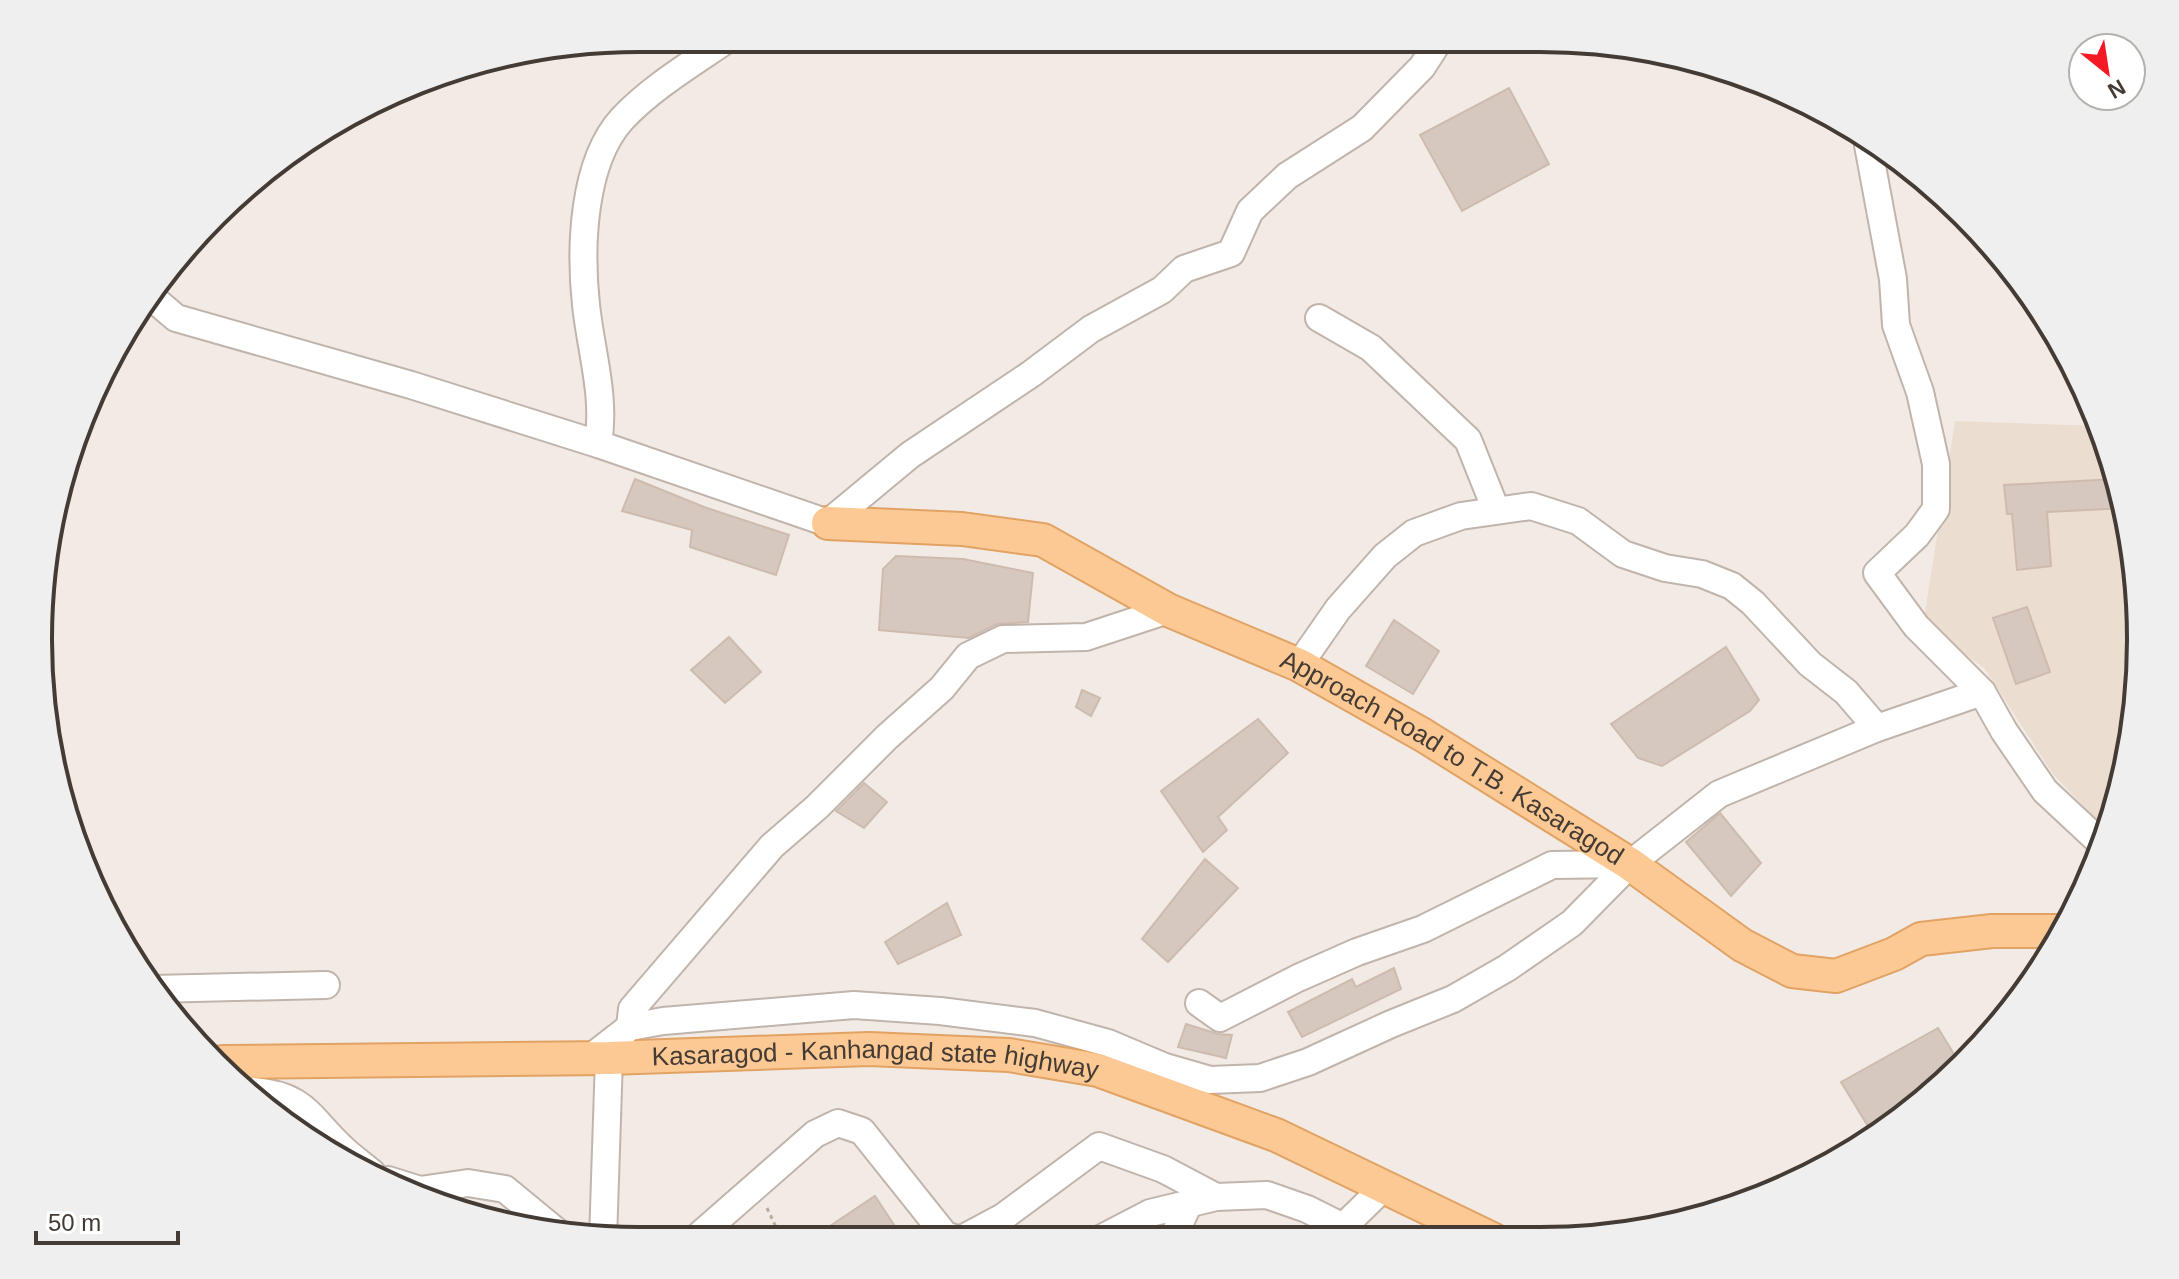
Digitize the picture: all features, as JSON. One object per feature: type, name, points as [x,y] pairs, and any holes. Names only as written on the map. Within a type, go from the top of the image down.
[{"type":"main road","name":"Approach Road to T.B. Kasaragod","points":[[828,523],[962,529],[1043,540],[1168,610],[1299,665],[1423,735],[1630,864],[1742,945],[1792,971],[1836,976],[1894,954],[1921,939],[1992,931],[2049,931]]},
{"type":"main road","name":"Kasaragod - Kanhangad state highway","points":[[231,1062],[599,1058],[869,1049],[1009,1055],[1098,1070],[1276,1135],[1468,1227]]},
{"type":"street","points":[[598,444],[602,422],[586,304],[585,273],[585,225],[593,168],[621,120],[675,74],[708,52]]},
{"type":"street","points":[[158,303],[176,318],[411,385],[598,444],[828,523],[910,455],[1031,374],[1091,329],[1162,290],[1184,269],[1231,253],[1250,211],[1287,176],[1362,128],[1422,67],[1432,52]]},
{"type":"street","points":[[1870,154],[1893,279],[1896,325],[1920,392],[1936,464],[1936,509],[1917,535],[1877,573],[1916,626],[1982,692],[2045,791],[2093,836]]},
{"type":"street","points":[[1319,318],[1371,348],[1468,440],[1496,510]]},
{"type":"street","points":[[1299,665],[1338,609],[1385,556],[1414,533],[1461,516],[1531,506],[1578,521],[1623,554],[1665,568],[1702,574],[1732,586],[1753,603],[1810,664],[1846,692],[1877,728]]},
{"type":"street","points":[[630,1027],[632,1009],[772,846],[942,688],[968,656],[1003,639],[1086,637],[1168,610]]},
{"type":"street","points":[[603,1226],[599,1058],[630,1027],[663,1021],[854,1005],[940,1011],[1035,1023],[1108,1043],[1165,1067],[1210,1080],[1260,1078],[1308,1062],[1453,999],[1507,968],[1572,923],[1630,864],[1719,794],[1877,728],[1982,692]]},
{"type":"street","points":[[1199,1003],[1220,1018],[1357,952],[1423,929],[1552,865],[1630,864]]},
{"type":"street","points":[[167,989],[326,985]]},
{"type":"street","points":[[265,1092],[275,1092],[305,1107],[335,1142]]},
{"type":"street","points":[[709,1227],[815,1134],[838,1123],[862,1131],[939,1227]]},
{"type":"street","points":[[984,1227],[1003,1217],[1099,1146],[1163,1169],[1216,1197]]},
{"type":"street","points":[[431,1188],[468,1183],[505,1189],[541,1218]]},
{"type":"street","points":[[1123,1227],[1150,1213],[1189,1203],[1216,1197],[1267,1195],[1307,1209],[1343,1227],[1385,1186]]},
{"type":"street","points":[[1178,1227],[1189,1203]]},
{"type":"path","points":[[757,1187],[776,1227]]},
{"type":"shaded area","points":[[1955,421],[2086,426],[2116,525],[2126,601],[2126,678],[2122,716],[2116,754],[2098,821],[2053,774],[1984,668],[1923,625]]},
{"type":"building","points":[[1509,88],[1549,164],[1462,211],[1420,135]]},
{"type":"building","points":[[635,479],[704,507],[789,535],[776,575],[690,547],[692,530],[622,511]]},
{"type":"building","points":[[2105,480],[2112,509],[2047,512],[2051,566],[2017,570],[2012,514],[2007,514],[2004,485]]},
{"type":"building","points":[[896,556],[963,559],[1033,573],[1028,622],[997,624],[969,638],[879,630],[883,569]]},
{"type":"building","points":[[2027,607],[2050,672],[2016,684],[1993,618]]},
{"type":"building","points":[[1394,620],[1439,651],[1413,694],[1366,666]]},
{"type":"building","points":[[729,637],[761,672],[725,703],[691,670]]},
{"type":"building","points":[[1726,647],[1759,700],[1750,711],[1662,766],[1638,758],[1611,724]]},
{"type":"building","points":[[1082,690],[1100,698],[1091,716],[1076,707]]},
{"type":"building","points":[[1258,719],[1288,753],[1218,817],[1227,830],[1203,852],[1161,791]]},
{"type":"building","points":[[864,783],[887,802],[864,828],[836,811]]},
{"type":"building","points":[[1720,813],[1761,863],[1731,896],[1686,842]]},
{"type":"building","points":[[1205,859],[1238,888],[1168,962],[1142,939]]},
{"type":"building","points":[[947,903],[961,935],[898,964],[885,942]]},
{"type":"building","points":[[1394,968],[1401,989],[1302,1037],[1288,1012],[1352,979],[1356,987]]},
{"type":"building","points":[[1186,1024],[1232,1035],[1226,1058],[1178,1047]]},
{"type":"building","points":[[1938,1028],[1955,1055],[1897,1106],[1868,1126],[1841,1082]]},
{"type":"building","points":[[875,1196],[895,1227],[828,1227]]}]
